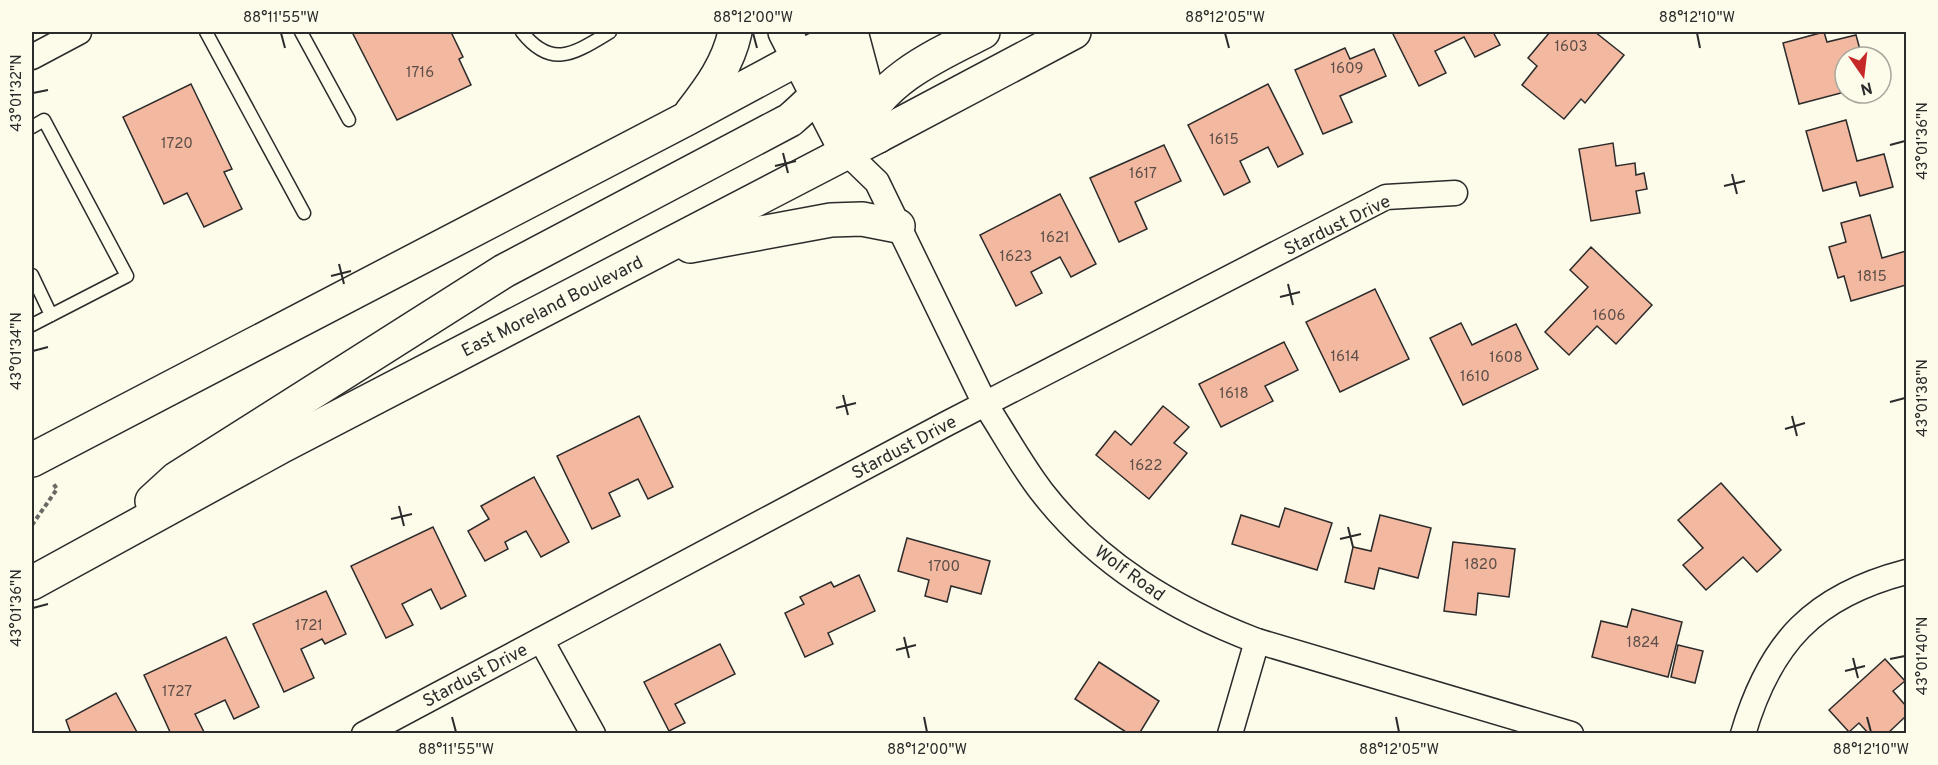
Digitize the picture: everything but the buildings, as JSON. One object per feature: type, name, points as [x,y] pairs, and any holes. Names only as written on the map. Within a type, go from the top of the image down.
[{"type":"main road","points":[[686,119],[713,84],[729,55],[735,32]]},
{"type":"main road","points":[[870,122],[915,68],[983,32]]},
{"type":"main road","name":"East Moreland Boulevard","points":[[32,583],[282,446],[848,153],[870,122],[1074,32]]},
{"type":"main road","points":[[42,471],[686,119],[825,48]]},
{"type":"main road","points":[[825,48],[870,122]]},
{"type":"main road","points":[[825,48],[870,122]]},
{"type":"main road","points":[[825,48],[848,153]]},
{"type":"main road","points":[[112,539],[176,479],[504,271],[790,120],[825,48]]},
{"type":"main road","points":[[658,252],[831,220],[862,219],[898,226]]},
{"type":"street","points":[[32,57],[79,32]]},
{"type":"street","name":"Wolf Road","points":[[870,122],[877,182],[985,404],[1041,491],[1104,556],[1140,584],[1220,627],[1571,734]]},
{"type":"street","name":"Wolf Road","points":[[848,153],[877,182]]},
{"type":"street","name":"Stardust Drive","points":[[364,734],[985,404],[1386,197],[1455,193]]},
{"type":"street","points":[[1743,734],[1752,701],[1774,659],[1796,630],[1839,596],[1858,586],[1906,572]]},
{"type":"street","points":[[541,640],[593,734]]},
{"type":"street","points":[[1230,734],[1257,640]]},
{"type":"lane","points":[[206,32],[304,213]]},
{"type":"lane","points":[[301,32],[349,120]]},
{"type":"lane","points":[[522,32],[534,47],[556,57],[580,49],[610,32]]},
{"type":"lane","points":[[32,127],[44,120],[127,276],[32,325]]},
{"type":"lane","points":[[32,275],[51,315]]},
{"type":"path","points":[[32,525],[57,489],[42,471]]}]
